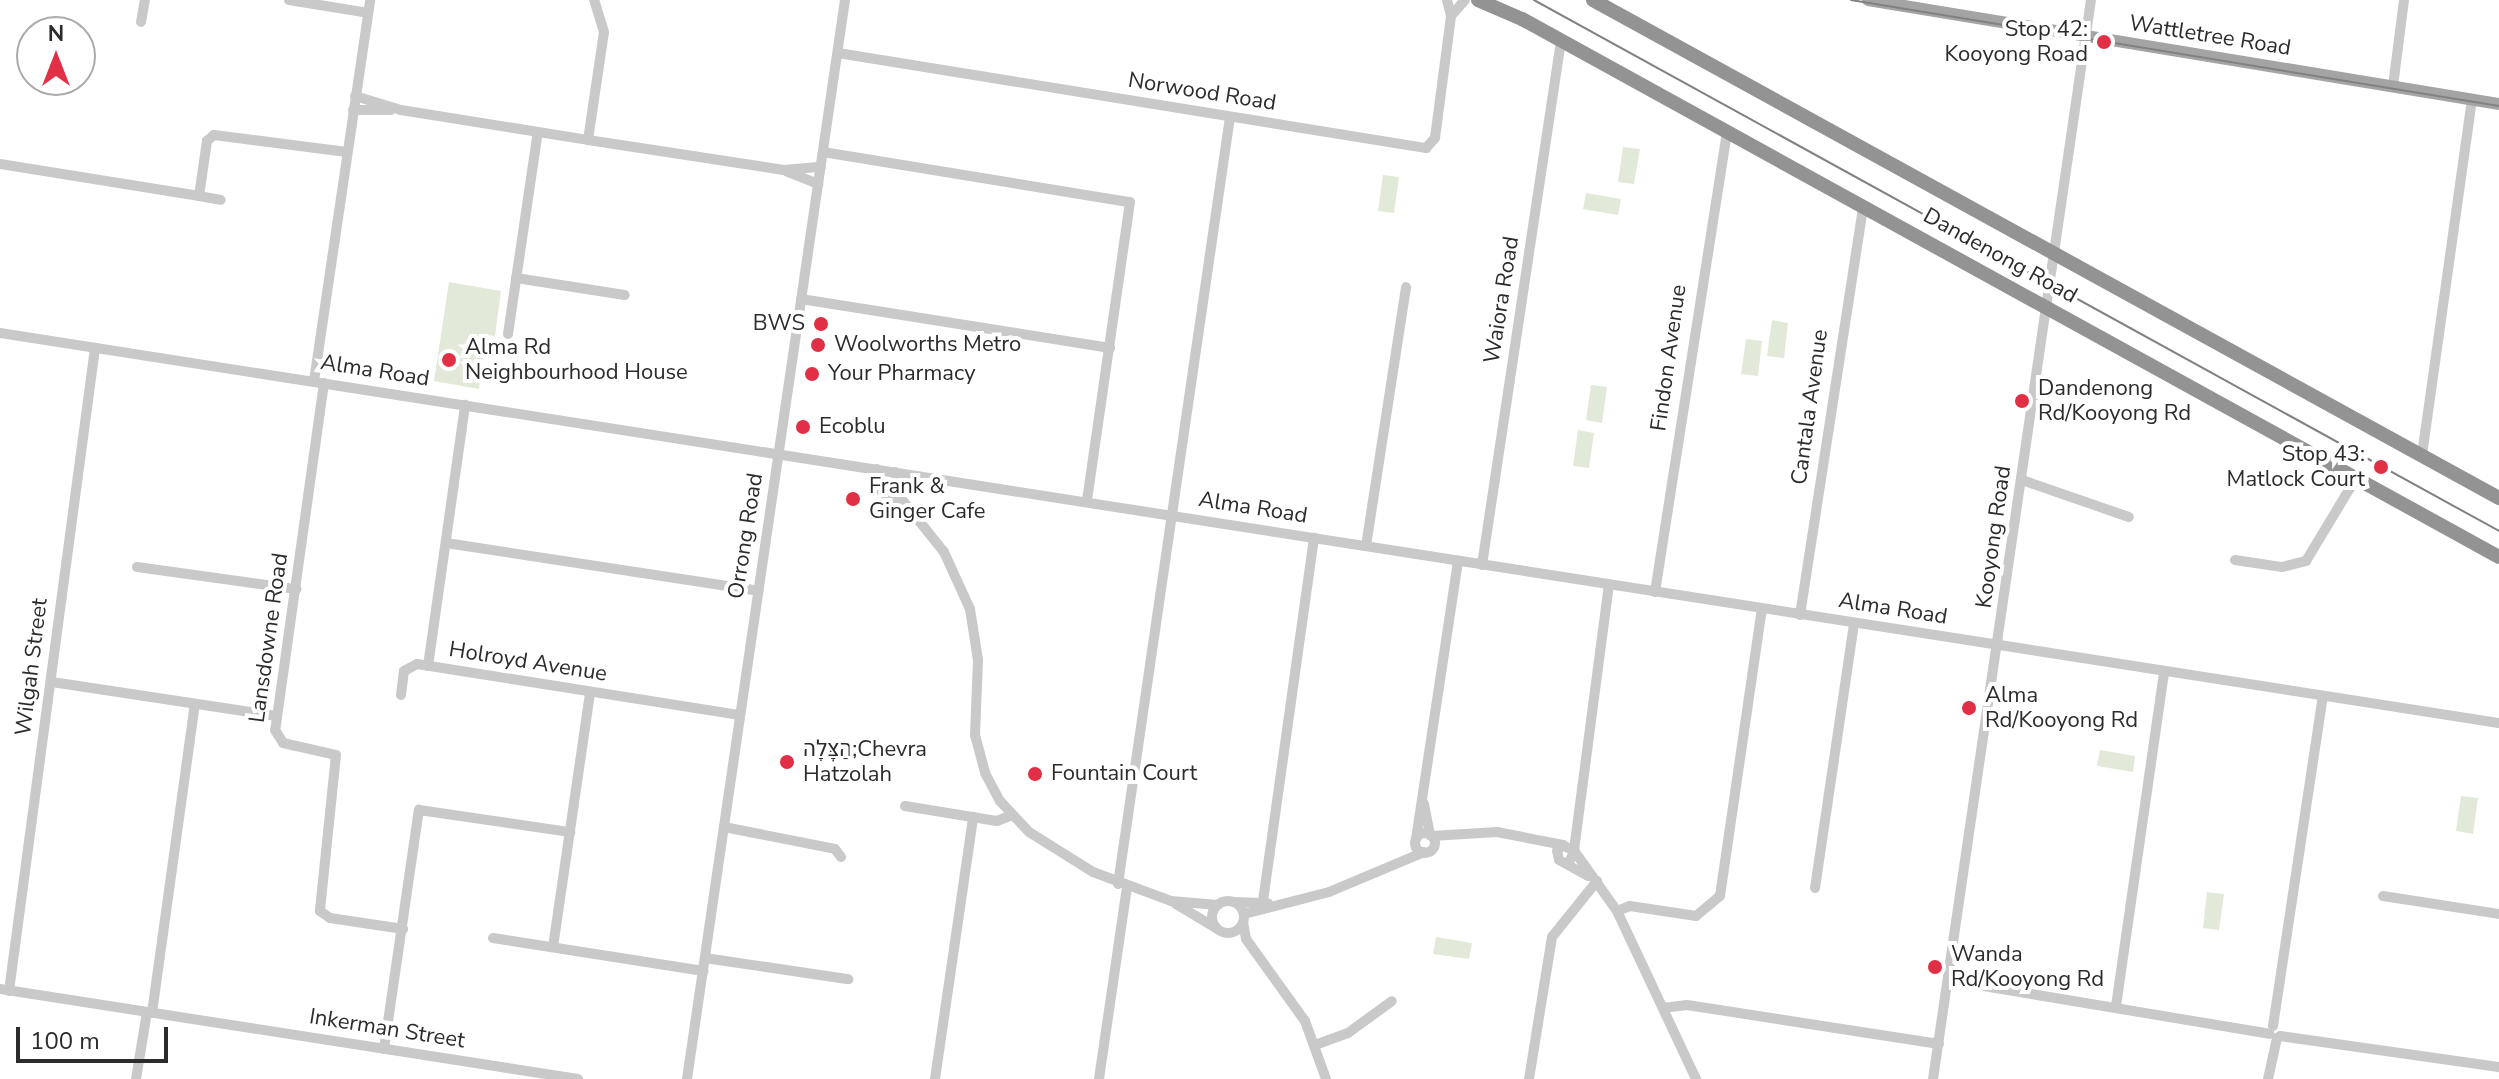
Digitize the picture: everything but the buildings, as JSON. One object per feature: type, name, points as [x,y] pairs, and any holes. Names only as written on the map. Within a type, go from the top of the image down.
[{"type":"highway","name":"Dandenong Road","points":[[1478,0],[1727,131],[2499,557]]},
{"type":"highway","name":"Dandenong Road","points":[[1593,0],[2499,498]]},
{"type":"main road","name":"Wattletree Road","points":[[1868,0],[2499,104]]},
{"type":"street","points":[[141,22],[145,0]]},
{"type":"street","points":[[289,0],[368,13]]},
{"type":"street","name":"Lansdowne Road","points":[[370,0],[347,152],[296,589],[276,716],[280,741],[328,750],[336,757],[320,911],[330,918],[403,929]]},
{"type":"street","points":[[588,140],[604,32],[594,0]]},
{"type":"street","name":"Orrong Road","points":[[687,1079],[845,0]]},
{"type":"street","name":"Norwood Road","points":[[838,53],[1429,146],[1451,16],[1447,0]]},
{"type":"street","points":[[1451,16],[1465,0]]},
{"type":"street","name":"Kooyong Road","points":[[1933,1079],[2057,254],[2091,0]]},
{"type":"street","points":[[2393,86],[2404,0]]},
{"type":"street","name":"Waiora Road","points":[[1482,565],[1561,41]]},
{"type":"street","points":[[355,96],[401,110],[784,170],[821,167]]},
{"type":"street","points":[[2422,455],[2472,99]]},
{"type":"street","points":[[353,110],[401,110]]},
{"type":"street","points":[[1099,1079],[1171,516],[1230,117]]},
{"type":"street","name":"Findon Avenue","points":[[1655,592],[1727,131]]},
{"type":"street","points":[[508,334],[538,132]]},
{"type":"street","points":[[199,196],[207,141],[214,135],[347,152]]},
{"type":"street","points":[[823,152],[1130,202],[1087,502]]},
{"type":"street","points":[[0,164],[221,200]]},
{"type":"street","points":[[784,170],[818,184]]},
{"type":"street","name":"Cantala Avenue","points":[[1800,615],[1863,206]]},
{"type":"street","points":[[516,278],[625,295]]},
{"type":"street","points":[[1366,546],[1406,287]]},
{"type":"street","points":[[801,299],[1110,348]]},
{"type":"street","name":"Alma Road","points":[[0,333],[2499,723]]},
{"type":"street","name":"Wilgah Street","points":[[4,990],[52,682],[95,348]]},
{"type":"street","name":"Holroyd Avenue","points":[[465,405],[428,666],[740,715]]},
{"type":"street","points":[[877,469],[881,491],[917,519]]},
{"type":"street","points":[[895,472],[895,491],[948,559],[970,609],[978,660],[975,722],[980,760],[1012,815],[1055,850],[1122,885],[1171,901],[1254,950]]},
{"type":"street","points":[[2235,560],[2282,567],[2306,561],[2356,478]]},
{"type":"street","points":[[2022,480],[2108,514],[2129,517]]},
{"type":"street","points":[[1221,930],[1262,905],[1314,538]]},
{"type":"street","points":[[446,543],[758,591]]},
{"type":"street","points":[[1415,841],[1424,802],[1458,561]]},
{"type":"street","points":[[137,567],[296,589]]},
{"type":"street","points":[[1563,860],[1575,823],[1609,585]]},
{"type":"street","points":[[1617,911],[1630,906],[1696,916],[1720,896],[1762,609]]},
{"type":"street","points":[[1815,888],[1854,623]]},
{"type":"street","points":[[401,695],[406,668],[428,666]]},
{"type":"street","points":[[2116,1006],[2164,672]]},
{"type":"street","points":[[52,682],[276,716]]},
{"type":"street","points":[[553,947],[590,692]]},
{"type":"street","points":[[2268,1079],[2323,696]]},
{"type":"street","points":[[136,1079],[149,1013],[195,705]]},
{"type":"street","points":[[1424,802],[1431,835],[1428,850]]},
{"type":"street","points":[[905,806],[1001,821],[1012,815]]},
{"type":"street","points":[[384,1049],[419,810],[570,832]]},
{"type":"street","points":[[935,1079],[973,817]]},
{"type":"street","points":[[724,827],[835,849],[841,857]]},
{"type":"street","points":[[1388,867],[1415,841],[1431,835],[1497,832],[1569,848],[1617,911],[1696,1079]]},
{"type":"street","points":[[1171,901],[1262,905],[1329,892],[1460,834]]},
{"type":"street","points":[[1527,838],[1597,881]]},
{"type":"street","points":[[1415,841],[1428,850]]},
{"type":"street","points":[[1563,860],[1569,848]]},
{"type":"street","points":[[1529,1079],[1552,937],[1597,881]]},
{"type":"street","points":[[2383,896],[2499,914]]},
{"type":"street","points":[[1234,902],[1244,918],[1254,950],[1296,1004],[1315,1045],[1326,1079]]},
{"type":"street","points":[[1218,905],[1212,918],[1221,930]]},
{"type":"street","points":[[493,938],[703,971]]},
{"type":"street","points":[[705,958],[848,979]]},
{"type":"street","points":[[1948,980],[2499,1067]]},
{"type":"street","name":"Inkerman Street","points":[[4,990],[578,1079]]},
{"type":"street","points":[[1315,1045],[1348,1033],[1392,1001]]},
{"type":"street","points":[[1663,1008],[1687,1005],[1939,1044]]},
{"type":"green space","points":[[1623,147],[1640,149],[1634,184],[1618,182]]},
{"type":"green space","points":[[1383,175],[1399,177],[1394,213],[1378,211]]},
{"type":"green space","points":[[1586,193],[1621,199],[1618,215],[1583,209]]},
{"type":"green space","points":[[449,282],[501,291],[495,336],[486,335],[479,389],[434,381]]},
{"type":"green space","points":[[1772,320],[1788,323],[1784,358],[1767,356]]},
{"type":"green space","points":[[1746,339],[1762,341],[1758,376],[1741,374]]},
{"type":"green space","points":[[1591,385],[1607,387],[1602,423],[1586,420]]},
{"type":"green space","points":[[1578,430],[1594,433],[1589,468],[1573,466]]},
{"type":"green space","points":[[2100,750],[2135,756],[2133,772],[2097,766]]},
{"type":"green space","points":[[2461,796],[2478,798],[2473,834],[2456,831]]},
{"type":"green space","points":[[2207,892],[2224,894],[2219,930],[2203,928]]},
{"type":"green space","points":[[1436,937],[1472,943],[1469,959],[1433,954]]},
{"type":"tram line","points":[[1534,0],[2499,531]]},
{"type":"tram line","points":[[1851,0],[2499,106]]},
{"type":"place","name":"Stop 42: Kooyong Road","points":[[2104,42]]},
{"type":"place","name":"BWS","points":[[821,324]]},
{"type":"place","name":"Woolworths Metro","points":[[818,345]]},
{"type":"place","name":"Alma Rd Neighbourhood House","points":[[449,360]]},
{"type":"place","name":"Your Pharmacy","points":[[812,374]]},
{"type":"place","name":"Dandenong Rd/Kooyong Rd","points":[[2022,401]]},
{"type":"place","name":"Ecoblu","points":[[803,427]]},
{"type":"place","name":"Stop 43: Matlock Court","points":[[2381,467]]},
{"type":"place","name":"Frank & Ginger Cafe","points":[[853,499]]},
{"type":"place","name":"Alma Rd/Kooyong Rd","points":[[1969,708]]},
{"type":"place","name":"הַצָּלָה;Chevra Hatzolah","points":[[787,762]]},
{"type":"place","name":"Fountain Court","points":[[1035,774]]},
{"type":"place","name":"Wanda Rd/Kooyong Rd","points":[[1935,967]]}]
